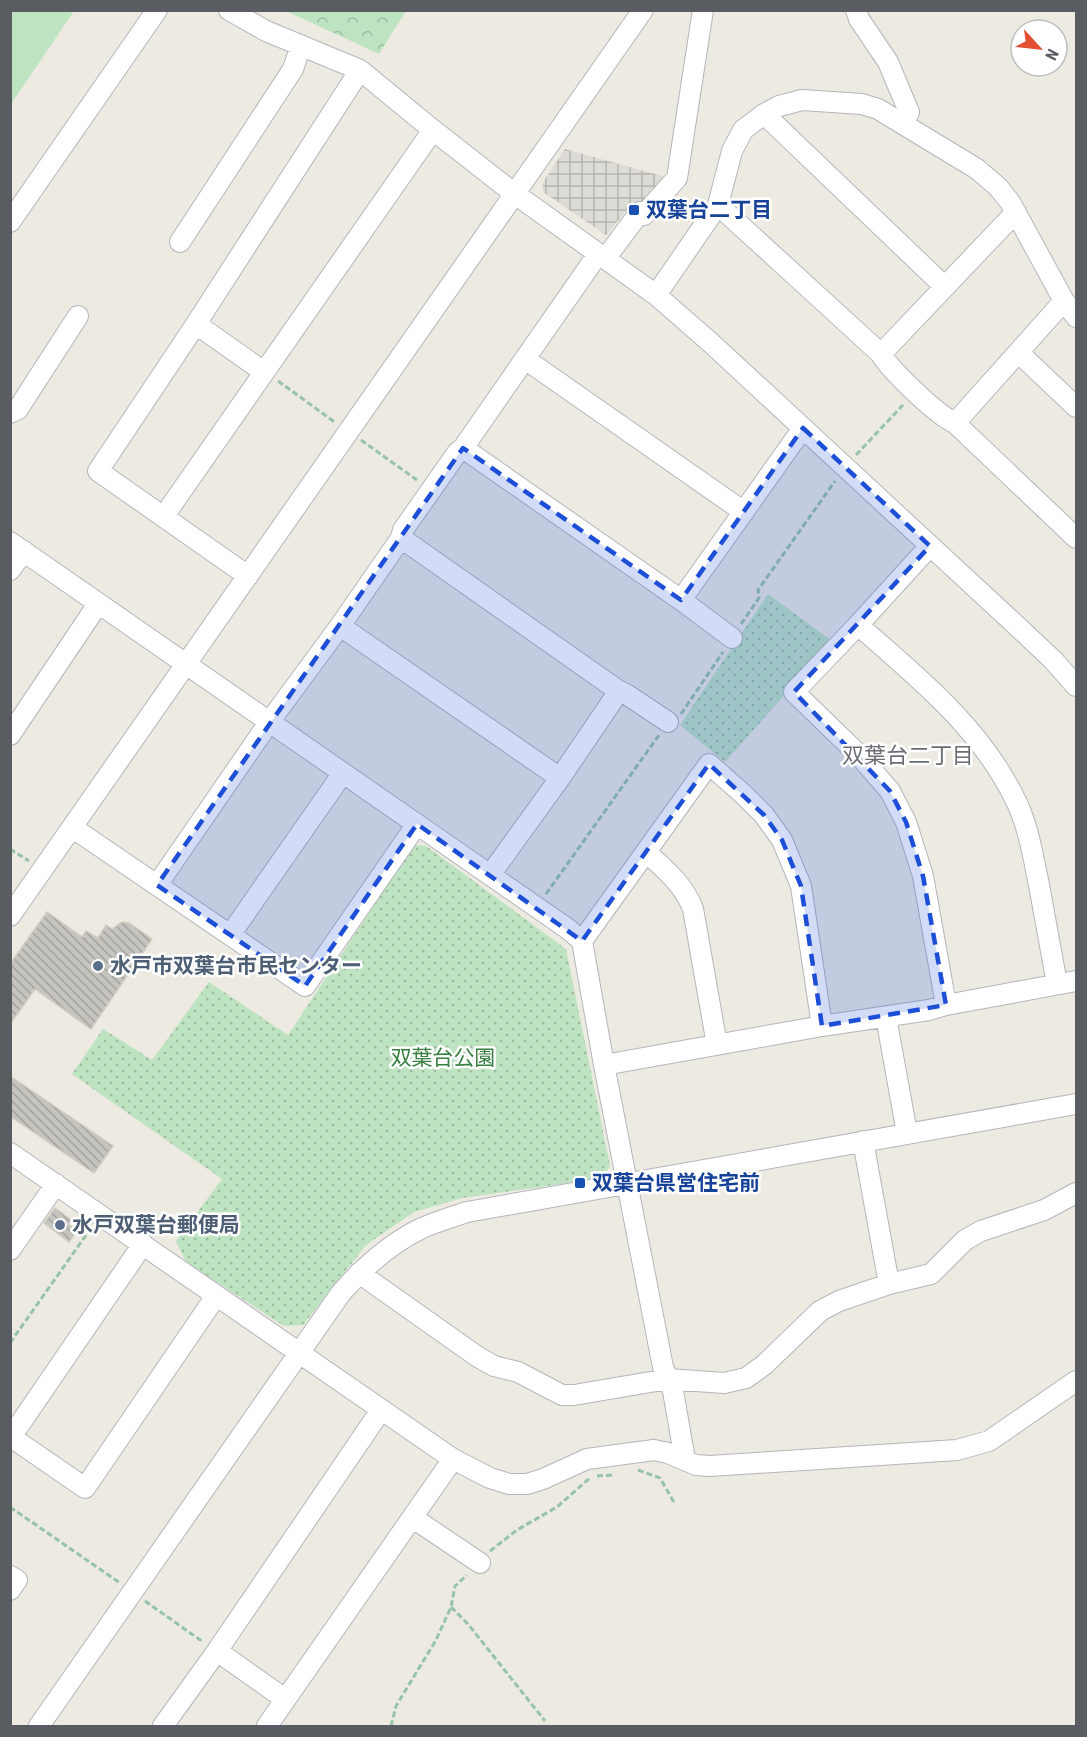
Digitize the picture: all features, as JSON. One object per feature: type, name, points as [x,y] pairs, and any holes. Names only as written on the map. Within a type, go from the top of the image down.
[{"type":"street","points":[[10,222],[157,10]]},
{"type":"street","points":[[229,10],[266,31],[360,70],[515,194],[656,296],[803,428],[1053,660],[1077,686]]},
{"type":"street","points":[[10,916],[642,10]]},
{"type":"street","points":[[157,885],[270,721],[340,626],[400,538],[403,530],[525,359],[601,256],[640,213],[644,215],[677,178],[703,10]]},
{"type":"street","points":[[855,10],[888,62],[909,112],[904,123]]},
{"type":"street","points":[[180,242],[293,69],[301,45]]},
{"type":"street","points":[[248,576],[98,471],[360,70]]},
{"type":"street","points":[[656,296],[718,205],[732,151],[743,130],[779,106],[802,100],[862,104],[878,109],[976,169],[998,187],[1016,212],[1070,309],[1019,353],[955,423]]},
{"type":"street","points":[[764,114],[945,287]]},
{"type":"street","points":[[164,516],[268,374],[433,130]]},
{"type":"street","points":[[718,205],[880,354],[916,392],[947,420],[955,423],[1077,538]]},
{"type":"street","points":[[880,354],[1016,212]]},
{"type":"street","points":[[10,413],[18,409],[78,316]]},
{"type":"street","points":[[196,324],[268,374]]},
{"type":"street","points":[[1019,353],[1077,407]]},
{"type":"street","points":[[525,359],[744,512]]},
{"type":"street","points":[[681,600],[803,428]]},
{"type":"street","points":[[463,448],[732,638]]},
{"type":"street","points":[[400,538],[619,691],[668,722]]},
{"type":"street","points":[[10,570],[17,546],[568,929],[582,941],[663,1367],[673,1391],[685,1460]]},
{"type":"street","points":[[930,546],[794,692],[857,753],[890,791],[906,822],[923,876],[946,1005]]},
{"type":"street","points":[[10,735],[98,604]]},
{"type":"street","points":[[604,1065],[822,1026],[929,1010],[1067,983],[1031,845],[1015,798],[989,756],[961,720],[926,685],[858,625]]},
{"type":"street","points":[[340,626],[560,778]]},
{"type":"street","points":[[490,875],[619,691]]},
{"type":"street","points":[[582,941],[709,764],[744,794],[764,815],[782,840],[801,886],[822,1026]]},
{"type":"street","points":[[230,935],[343,772]]},
{"type":"street","points":[[73,828],[305,986],[417,824]]},
{"type":"street","points":[[646,852],[678,882],[688,896],[693,909],[717,1045]]},
{"type":"street","points":[[886,1017],[907,1133]]},
{"type":"street","points":[[39,1726],[134,1593],[341,1293],[359,1273],[386,1251],[421,1228],[467,1212],[1077,1104]]},
{"type":"street","points":[[863,1141],[889,1284]]},
{"type":"street","points":[[10,1153],[453,1459],[490,1478],[508,1484],[527,1484],[543,1479],[587,1459],[654,1450],[668,1453],[696,1465],[710,1466],[957,1450],[989,1440],[1077,1381]]},
{"type":"street","points":[[10,1250],[56,1185]]},
{"type":"street","points":[[359,1273],[478,1357],[494,1366],[518,1372],[562,1395],[668,1379],[724,1383],[746,1378],[764,1365],[820,1311],[839,1301],[889,1284],[930,1274],[965,1240],[981,1231],[1044,1210],[1077,1193]]},
{"type":"street","points":[[143,1244],[11,1437],[85,1488],[216,1296]]},
{"type":"street","points":[[164,1726],[212,1648],[381,1410]]},
{"type":"street","points":[[267,1726],[453,1459]]},
{"type":"street","points":[[413,1518],[480,1563]]},
{"type":"street","points":[[10,1576],[17,1580],[10,1590]]},
{"type":"street","points":[[212,1648],[285,1699]]},
{"type":"path","points":[[268,374],[333,421]]},
{"type":"path","points":[[365,442],[431,490]]},
{"type":"path","points":[[10,849],[27,860]]},
{"type":"path","points":[[10,1343],[90,1230]]},
{"type":"path","points":[[635,1469],[660,1478],[675,1504]]},
{"type":"path","points":[[391,1726],[396,1706],[436,1640],[451,1607],[455,1586],[491,1550],[517,1530],[558,1507],[593,1476],[604,1477],[614,1474]]},
{"type":"path","points":[[10,1507],[115,1580]]},
{"type":"path","points":[[149,1604],[212,1648]]},
{"type":"path","points":[[451,1607],[468,1624],[545,1721]]},
{"type":"highlighted area","points":[[803,428],[930,546],[794,692],[890,791],[906,822],[923,876],[946,1005],[822,1026],[801,886],[782,840],[764,815],[709,764],[582,941],[417,824],[305,986],[157,885],[463,448],[681,600]]},
{"type":"shaded area","points":[[565,149],[673,179],[644,212],[632,204],[606,235],[543,192],[543,182]]},
{"type":"green space","points":[[406,10],[379,54],[286,11]]},
{"type":"green space","points":[[10,11],[74,11],[11,104]]},
{"type":"green space","points":[[768,594],[832,641],[725,762],[680,725]]},
{"type":"green space","name":"双葉台公園","points":[[414,845],[426,846],[566,949],[610,1166],[603,1178],[462,1198],[414,1212],[366,1245],[303,1325],[284,1326],[186,1262],[176,1241],[222,1179],[72,1074],[103,1029],[152,1060],[209,982],[288,1035]]},
{"type":"building","name":"水戸市双葉台市民センター","points":[[47,912],[82,937],[86,931],[98,938],[106,925],[112,929],[122,922],[129,923],[152,939],[91,1029],[35,989],[10,1024],[10,964]]},
{"type":"building","points":[[10,1076],[113,1146],[94,1173],[10,1116]]},
{"type":"building","points":[[55,1208],[71,1220],[68,1224],[77,1231],[69,1242],[44,1223]]},
{"type":"place","name":"双葉台二丁目","points":[[634,210]]},
{"type":"place","name":"水戸市双葉台市民センター","points":[[98,966]]},
{"type":"place","name":"双葉台県営住宅前","points":[[580,1183]]},
{"type":"place","name":"水戸双葉台郵便局","points":[[60,1225]]},
{"type":"district","name":"双葉台二丁目","points":[[908,755]]}]
